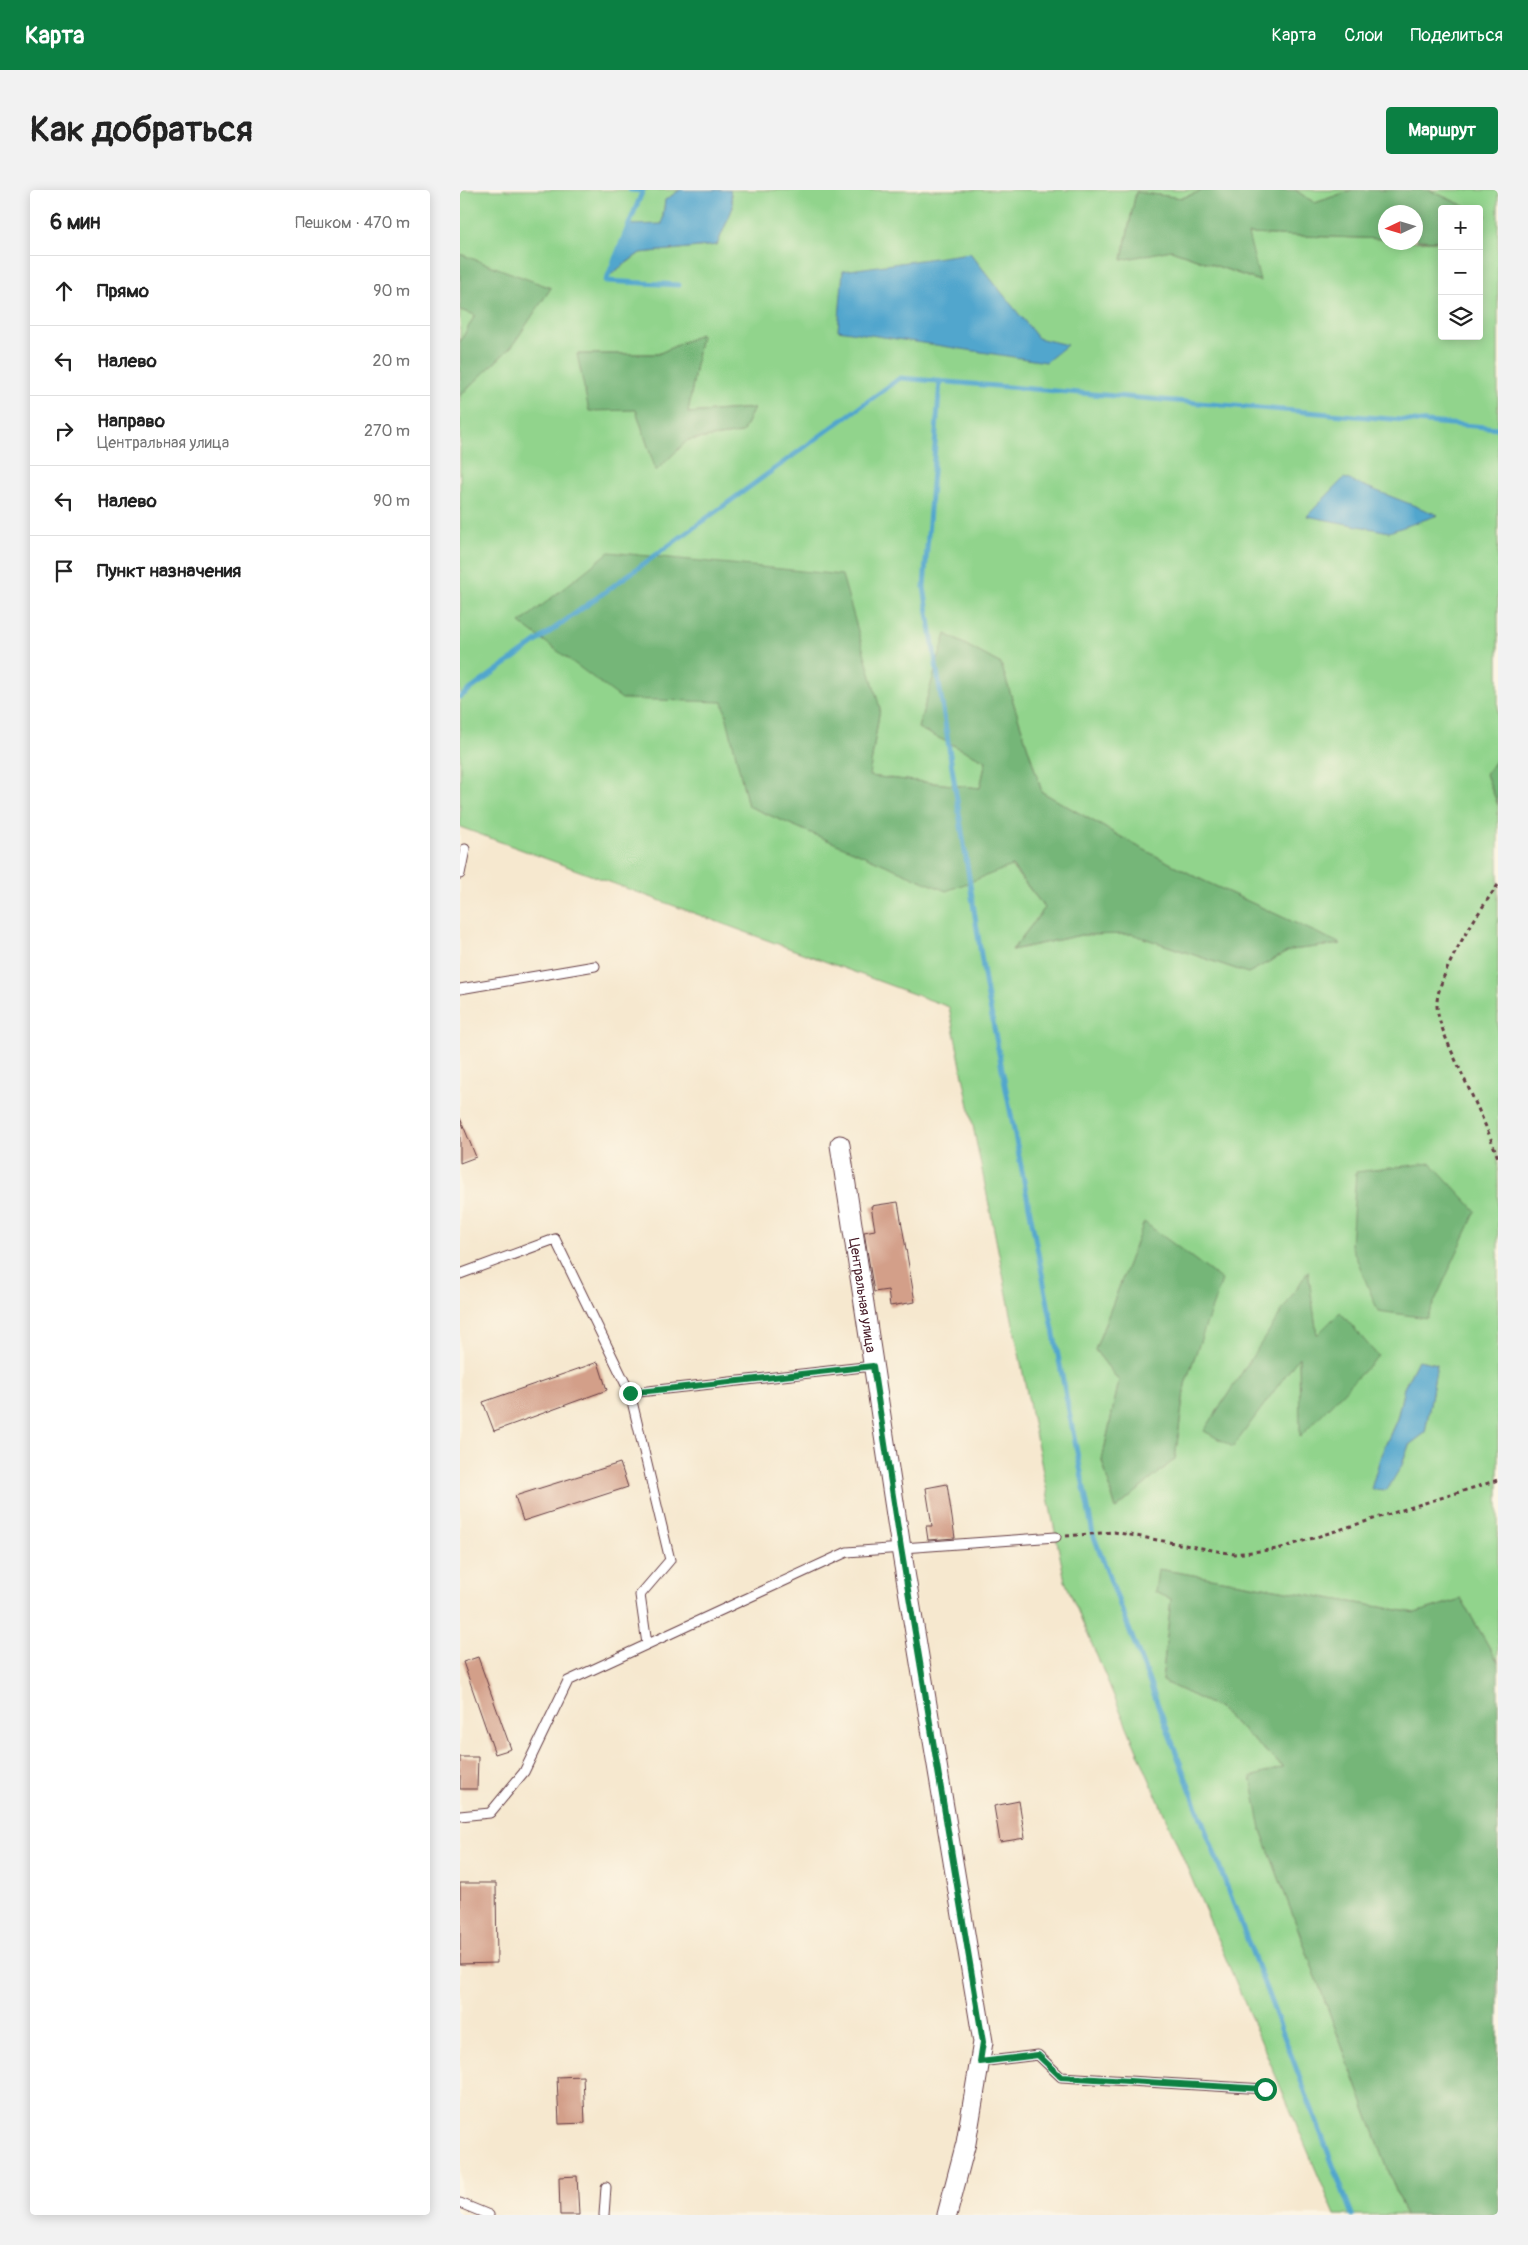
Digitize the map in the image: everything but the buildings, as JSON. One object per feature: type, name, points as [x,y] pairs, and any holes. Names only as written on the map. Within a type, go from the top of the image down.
[{"type":"street","name":"Центральная улица","points":[[840,1145],[901,1548],[983,2042],[966,2143],[947,2215]]},
{"type":"lane","points":[[460,874],[465,849]]},
{"type":"lane","points":[[460,989],[594,966]]},
{"type":"lane","points":[[460,1274],[555,1239],[630,1393],[670,1560],[640,1595],[647,1644]]},
{"type":"lane","points":[[630,1393],[873,1366]]},
{"type":"lane","points":[[460,1816],[490,1813],[524,1772],[568,1681],[647,1644],[847,1552],[1056,1537]]},
{"type":"lane","points":[[980,2062],[1038,2055],[1061,2077],[1265,2089]]},
{"type":"lane","points":[[604,2215],[606,2187]]},
{"type":"lane","points":[[460,2203],[489,2215]]},
{"type":"path","points":[[1498,885],[1485,903],[1444,975],[1437,1006],[1447,1041],[1487,1126],[1498,1158]]},
{"type":"path","points":[[1056,1537],[1114,1532],[1234,1554],[1278,1549],[1498,1480]]},
{"type":"green space","points":[[460,190],[680,190],[665,200],[662,224],[612,274],[640,253],[717,245],[733,207],[730,190],[1204,190],[1182,198],[1136,192],[1122,259],[1171,250],[1259,281],[1247,234],[1378,239],[1378,250],[1423,250],[1423,241],[1438,241],[1438,340],[1483,340],[1483,219],[1487,216],[1483,214],[1483,205],[1462,205],[1429,190],[1498,190],[1498,756],[1486,774],[1498,805],[1498,1662],[1461,1599],[1415,1613],[1158,1569],[1171,1599],[1162,1681],[1217,1707],[1283,1767],[1261,1830],[1405,2215],[1335,2215],[1065,1581],[949,1007],[460,827],[460,396],[512,346],[550,289],[460,254]],"holes":[[[970,253],[1038,339],[1066,345],[838,329]],[[701,334],[688,413],[754,408],[742,433],[688,440],[656,470],[636,410],[577,354],[658,354]],[[946,635],[1001,664],[1042,792],[1137,846],[1202,880],[1340,944],[1291,950],[1248,973],[1132,934],[1081,935],[1012,950],[1045,908],[1011,866],[946,890],[748,806],[724,702],[880,708],[869,776],[980,788],[986,761],[918,728]],[[1144,1223],[1221,1280],[1185,1384],[1175,1459],[1116,1509],[1102,1460],[1119,1381],[1095,1350]],[[1308,1272],[1317,1335],[1301,1436],[1299,1356]],[[1418,1360],[1437,1364],[1425,1433],[1409,1445],[1402,1465],[1372,1489],[1381,1455],[1397,1419],[1404,1388]]]},
{"type":"green space","points":[[1204,190],[1295,190],[1315,203],[1352,190],[1429,190],[1462,205],[1438,205],[1438,241],[1423,240],[1423,205],[1378,205],[1378,239],[1248,234],[1260,281],[1171,250],[1122,260],[1136,192],[1182,198]]},
{"type":"green space","points":[[1295,190],[1352,190],[1315,203]]},
{"type":"green space","points":[[460,254],[551,288],[512,346],[460,396],[460,342],[475,315],[460,310]]},
{"type":"green space","points":[[460,310],[476,314],[460,342]]},
{"type":"green space","points":[[701,334],[688,413],[754,408],[742,433],[688,440],[656,471],[636,410],[589,411],[577,354],[658,354]]},
{"type":"green space","points":[[609,552],[842,575],[880,708],[869,776],[980,788],[986,761],[918,728],[946,634],[1001,664],[1042,792],[1137,846],[1202,880],[1341,944],[1291,950],[1248,973],[1132,934],[1081,935],[1012,950],[1045,908],[1012,866],[946,891],[748,806],[723,702],[622,699],[520,623]]},
{"type":"green space","points":[[1498,756],[1498,805],[1486,774]]},
{"type":"green space","points":[[1431,1163],[1476,1211],[1427,1318],[1378,1311],[1351,1245],[1356,1172]]},
{"type":"green space","points":[[1144,1222],[1222,1280],[1185,1384],[1175,1459],[1116,1509],[1102,1460],[1119,1381],[1095,1350]]},
{"type":"green space","points":[[1308,1271],[1317,1335],[1340,1312],[1378,1356],[1300,1437],[1299,1357],[1233,1447],[1204,1431]]},
{"type":"green space","points":[[1158,1569],[1415,1613],[1461,1599],[1498,1662],[1498,2215],[1405,2215],[1261,1830],[1251,1777],[1283,1767],[1217,1707],[1162,1681],[1171,1599],[1155,1592]]},
{"type":"water","points":[[680,190],[730,190],[733,207],[717,245],[640,253],[611,274],[628,225],[662,224],[665,200]]},
{"type":"water","points":[[970,253],[1038,338],[1067,345],[1046,362],[838,330],[843,271]]},
{"type":"water","points":[[1344,478],[1438,515],[1389,532],[1307,516]]},
{"type":"water","points":[[1418,1360],[1437,1364],[1425,1433],[1409,1445],[1402,1465],[1387,1490],[1371,1489],[1381,1455],[1397,1419],[1404,1388]]},
{"type":"waterway","points":[[630,190],[642,191]]},
{"type":"waterway","points":[[643,190],[606,281],[679,285]]},
{"type":"waterway","points":[[460,697],[900,378],[1498,428]]},
{"type":"waterway","points":[[940,381],[924,587],[986,987],[1093,1534],[1352,2215]]},
{"type":"route","points":[[630,1393],[873,1366],[901,1548],[983,2042],[980,2062],[1038,2055],[1061,2077],[1265,2089]]}]
